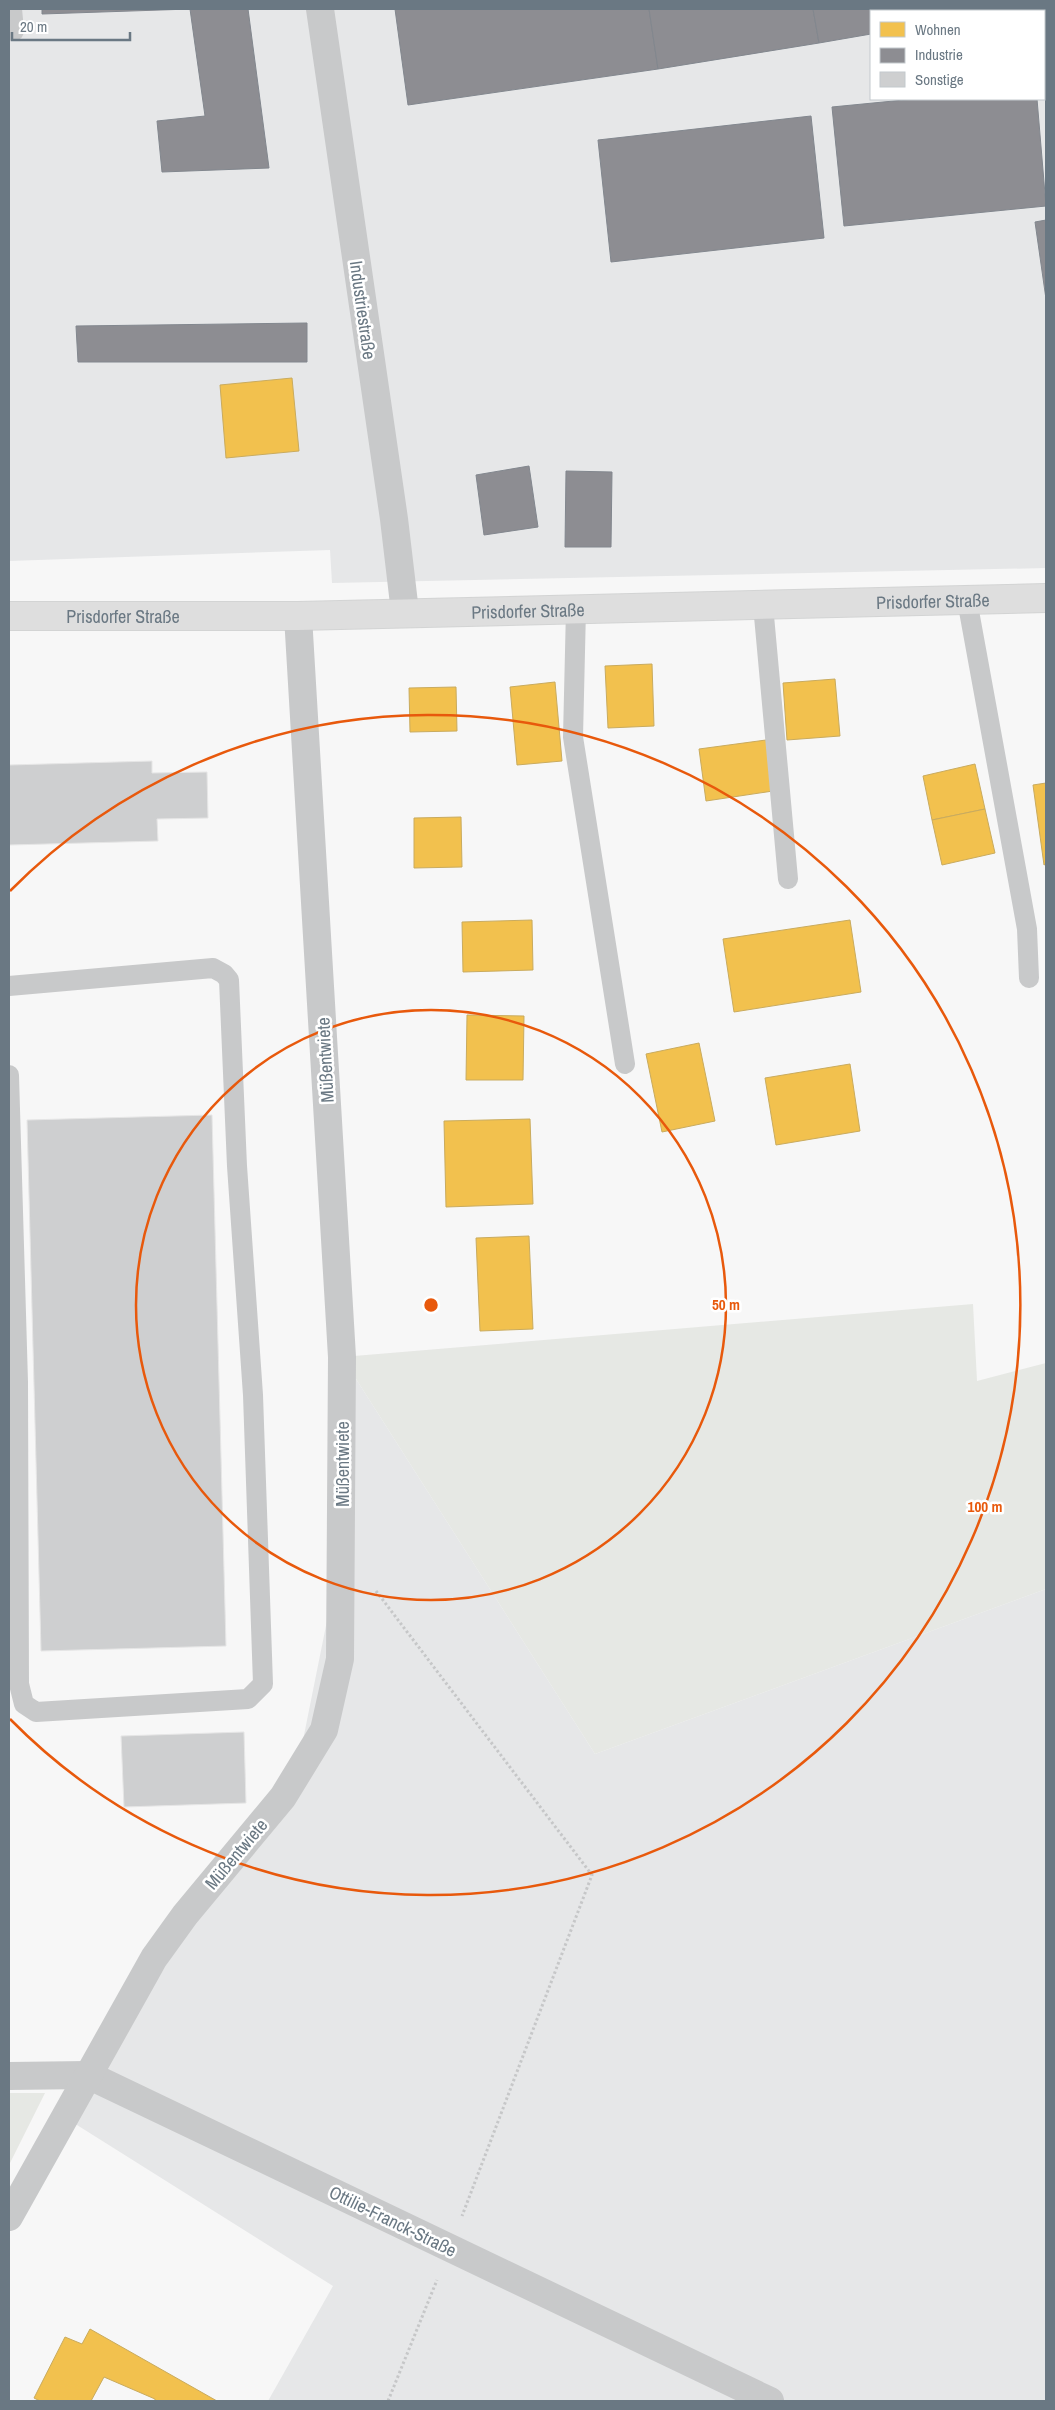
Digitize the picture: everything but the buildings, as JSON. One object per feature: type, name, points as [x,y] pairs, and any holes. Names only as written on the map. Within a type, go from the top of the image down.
[{"type":"main road","name":"Prisdorfer Straße","points":[[9,616],[298,616],[1046,598]]},
{"type":"street","name":"Industriestraße","points":[[320,9],[392,510],[404,612]]},
{"type":"street","name":"Müßentwiete","points":[[9,2217],[154,1958],[185,1915],[284,1798],[324,1730],[340,1659],[342,1357],[298,616]]},
{"type":"street","name":"Ottilie-Franck-Straße","points":[[9,2076],[88,2075],[770,2401]]},
{"type":"lane","points":[[12,9],[14,31]]},
{"type":"lane","points":[[967,600],[1027,929],[1028,978]]},
{"type":"lane","points":[[763,605],[788,879]]},
{"type":"lane","points":[[576,609],[573,737],[625,1064]]},
{"type":"lane","points":[[9,986],[213,968],[224,974],[228,980],[237,1166],[253,1395],[262,1647],[263,1684],[248,1699],[36,1712],[24,1704],[19,1684],[18,1382],[9,1075]]},
{"type":"path","points":[[342,1546],[592,1875],[450,2248],[388,2401]]},
{"type":"shaded area","points":[[9,9],[1046,9],[1046,568],[332,583],[330,550],[9,561]]},
{"type":"shaded area","points":[[973,1304],[977,1381],[1046,1363],[1046,1589],[595,1754],[342,1357]]},
{"type":"shaded area","points":[[342,1357],[595,1754],[1046,1589],[1046,2401],[268,2401],[333,2286],[69,2120],[301,1750],[342,1546]]},
{"type":"shaded area","points":[[9,2093],[45,2093],[9,2165]]}]
